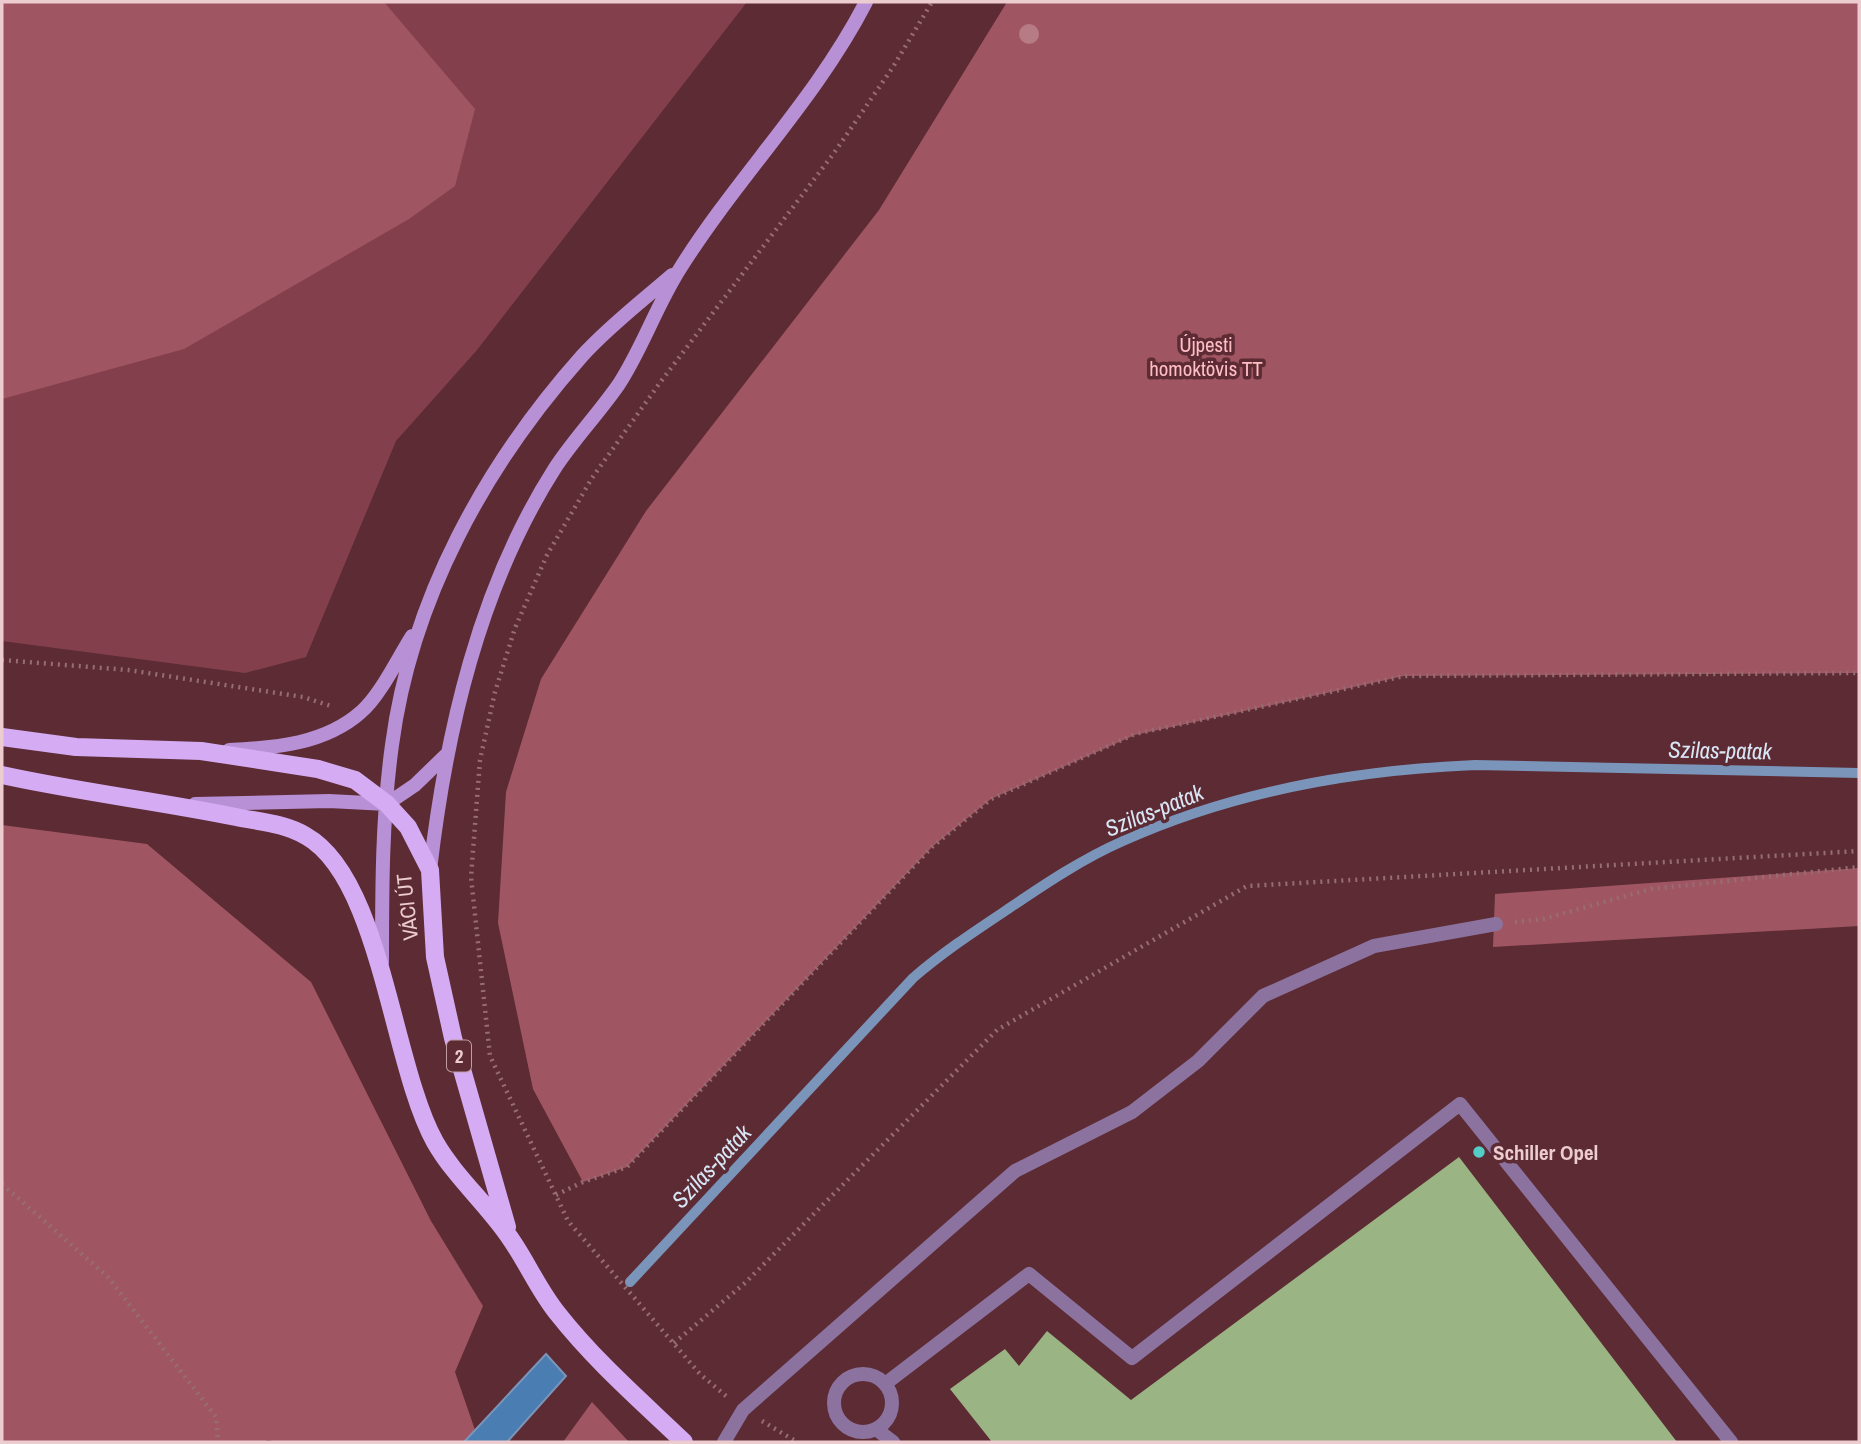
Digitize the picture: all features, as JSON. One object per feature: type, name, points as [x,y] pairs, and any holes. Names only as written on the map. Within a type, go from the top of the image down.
[{"type":"main road","points":[[430,870],[447,754],[473,648],[510,554],[554,468],[620,382],[681,267],[816,86],[866,2]]},
{"type":"main road","points":[[382,971],[382,873],[392,745],[419,626],[445,562],[473,507],[524,430],[582,355],[681,267]]},
{"type":"main road","points":[[201,751],[285,747],[348,722],[363,711],[419,626]]},
{"type":"main road","name":"VÁCI ÚT","points":[[2,737],[76,747],[201,751],[330,772],[355,780],[387,804],[408,827],[430,870],[435,957],[453,1038],[510,1237]]},
{"type":"main road","points":[[179,805],[317,801],[387,804],[415,785],[447,754]]},
{"type":"main road","name":"VÁCI ÚT","points":[[2,775],[65,789],[179,805],[282,825],[307,837],[334,856],[353,892],[382,971],[403,1059],[435,1143],[510,1237],[557,1313],[614,1376],[684,1442]]},
{"type":"lane","points":[[724,1442],[743,1410],[1015,1171],[1132,1112],[1198,1061],[1263,996],[1374,946],[1496,924]]},
{"type":"lane","points":[[885,1384],[1029,1275],[1132,1358],[1460,1104],[1731,1442]]},
{"type":"lane","points":[[868,1375],[885,1384],[892,1408],[889,1417],[876,1429],[857,1431],[848,1427],[836,1412],[835,1402],[841,1384],[849,1378],[868,1375]]},
{"type":"lane","points":[[876,1429],[893,1442]]},
{"type":"path","points":[[797,1442],[743,1410],[700,1374],[568,1221],[490,1056],[471,877],[480,760],[495,692],[515,628],[547,555],[592,478],[659,384],[834,153],[893,67],[932,2]]},
{"type":"path","points":[[2,660],[128,670],[303,696],[336,708],[348,722]]},
{"type":"path","points":[[556,1195],[583,1182],[627,1167],[932,847],[991,799],[1135,734],[1404,676],[1859,673]]},
{"type":"path","points":[[447,754],[480,760]]},
{"type":"path","points":[[674,1343],[745,1283],[997,1030],[1247,886],[1859,851]]},
{"type":"path","points":[[1496,924],[1543,919],[1651,889],[1859,867]]},
{"type":"path","points":[[2,1184],[108,1277],[216,1417],[218,1442]]},
{"type":"shaded area","points":[[2,2],[747,2],[477,350],[396,441],[306,657],[245,673],[2,641]]},
{"type":"green space","points":[[2,2],[384,2],[475,109],[455,186],[409,219],[184,349],[2,399]]},
{"type":"green space","name":"Újpesti homoktövis TT","points":[[1007,2],[1859,2],[1859,673],[1404,676],[1135,735],[991,799],[932,847],[627,1167],[583,1182],[533,1089],[498,923],[506,792],[541,679],[646,511],[879,210]]},
{"type":"green space","points":[[2,825],[147,844],[311,982],[431,1221],[483,1306],[455,1372],[475,1430],[464,1442],[2,1442]]},
{"type":"green space","points":[[1859,868],[1859,926],[1493,947],[1495,894]]},
{"type":"green space","points":[[592,1402],[629,1442],[563,1442]]},
{"type":"water","points":[[546,1354],[566,1376],[507,1442],[464,1442]]},
{"type":"building","points":[[1459,1157],[1677,1442],[992,1442],[950,1389],[1005,1349],[1019,1366],[1047,1331],[1131,1400]]},
{"type":"waterway","name":"Szilas-patak","points":[[630,1282],[913,978],[959,942],[1064,872],[1108,848],[1165,824],[1251,796],[1295,786],[1430,768],[1475,765],[1859,773]]},
{"type":"place","name":"Schiller Opel","points":[[1479,1152]]}]
